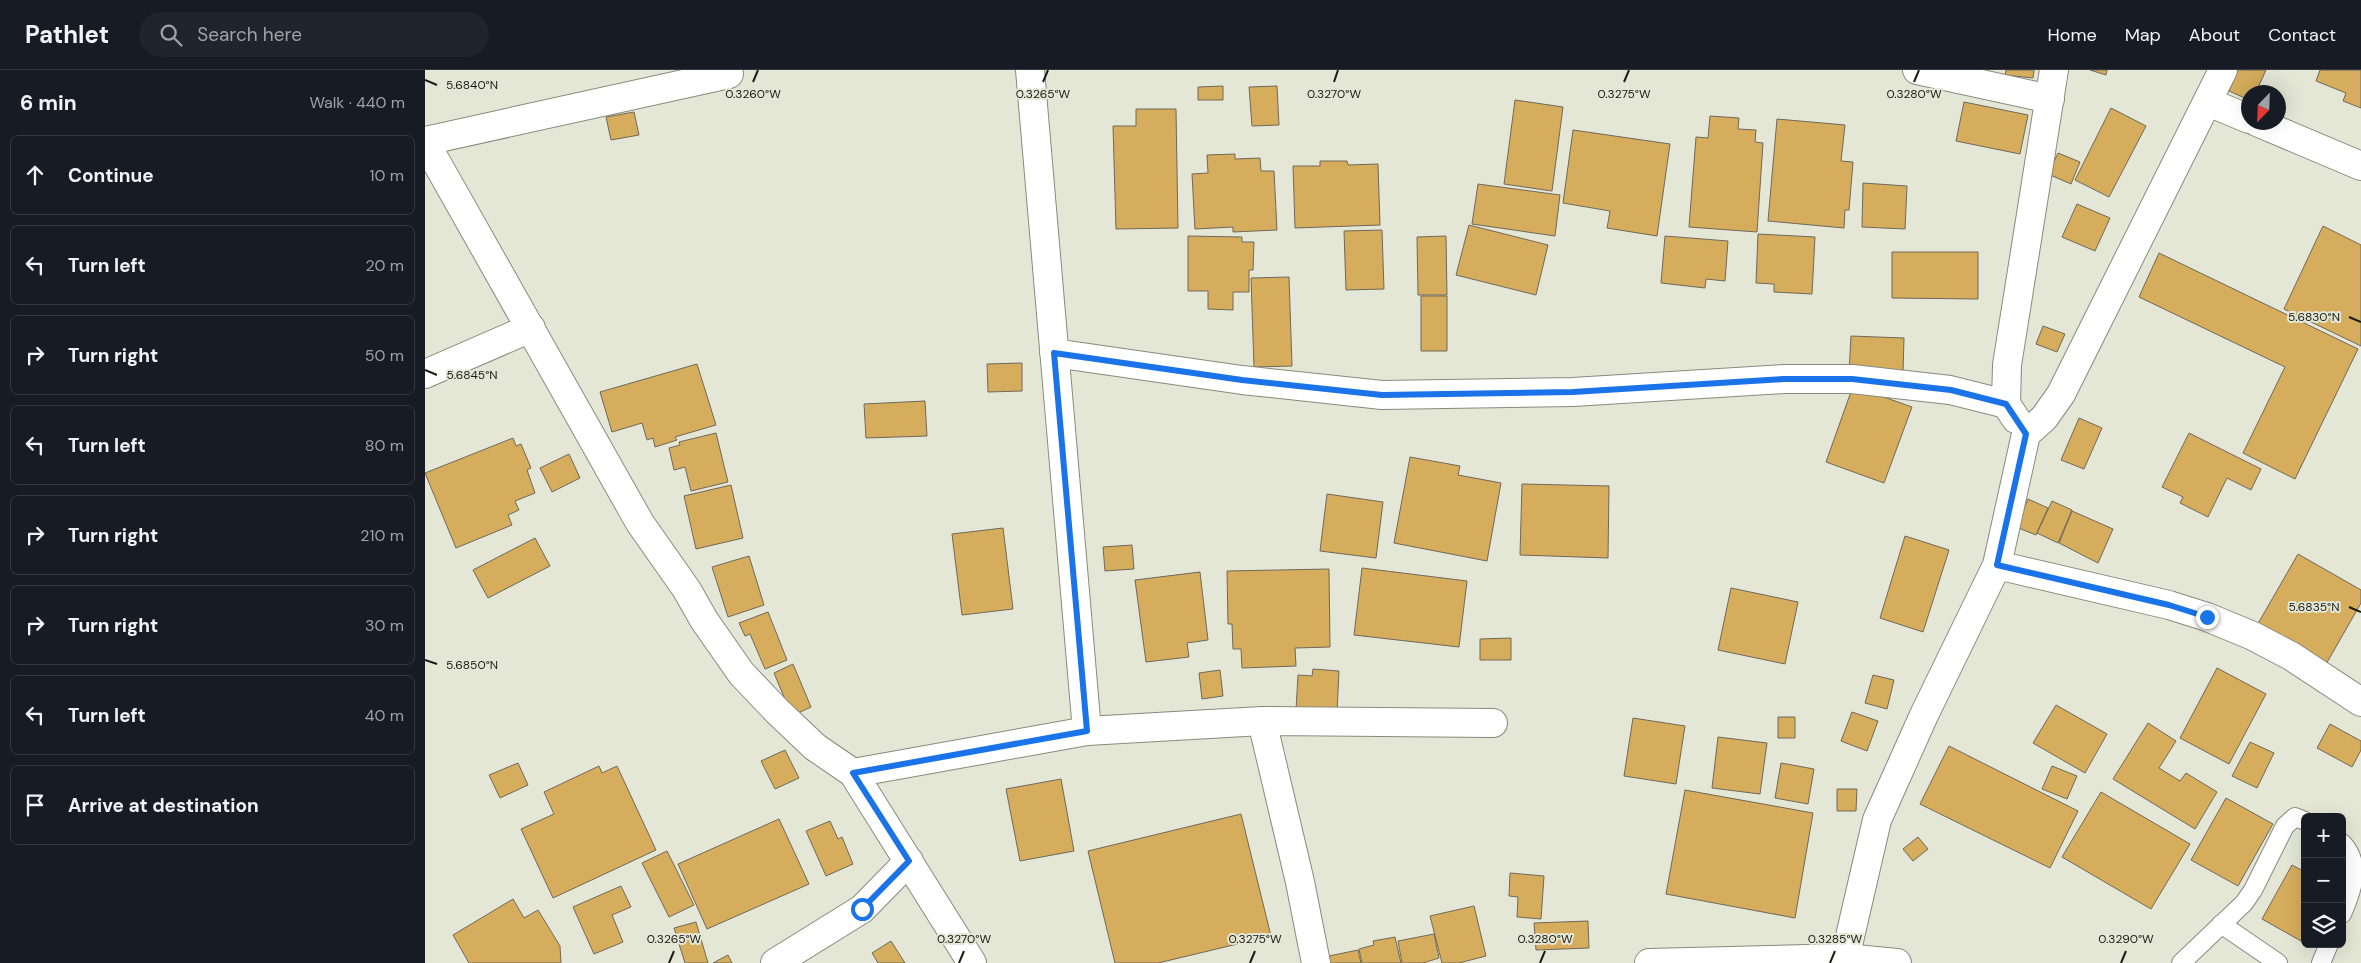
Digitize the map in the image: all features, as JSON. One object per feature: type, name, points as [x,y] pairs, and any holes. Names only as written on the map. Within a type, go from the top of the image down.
[{"type":"street","points":[[727,70],[729,74],[425,142],[640,523],[736,666],[815,747],[853,773],[971,963]]},
{"type":"street","points":[[1030,70],[1087,731]]},
{"type":"street","points":[[1917,70],[2050,98]]},
{"type":"street","points":[[2026,434],[2006,404],[2007,365],[2054,70]]},
{"type":"street","points":[[1845,958],[1877,820],[1924,716],[1997,565],[2026,434],[2044,418],[2061,394],[2223,70]]},
{"type":"street","points":[[2208,102],[2241,116]]},
{"type":"street","points":[[2276,130],[2361,166]]},
{"type":"street","points":[[425,374],[531,328]]},
{"type":"street","points":[[1054,353],[1242,380],[1382,395],[1573,392],[1784,379],[1852,379],[1951,390],[2006,404]]},
{"type":"street","points":[[1997,565],[2169,605],[2207,617],[2253,636],[2291,656],[2361,702]]},
{"type":"street","points":[[853,773],[1087,731],[1262,721],[1493,723]]},
{"type":"street","points":[[1262,721],[1301,882],[1316,963]]},
{"type":"street","points":[[775,963],[862,909],[909,861]]},
{"type":"street","points":[[1649,963],[1845,958],[1897,963]]},
{"type":"lane","points":[[2181,963],[2244,903],[2253,890],[2285,826],[2295,818],[2301,820]]},
{"type":"lane","points":[[2346,846],[2354,851],[2359,867],[2356,882],[2346,905]]},
{"type":"lane","points":[[2221,924],[2278,963]]},
{"type":"lane","points":[[2321,963],[2327,948]]},
{"type":"building","points":[[2006,70],[2034,70],[2033,78],[2005,75]]},
{"type":"building","points":[[2090,70],[2107,70],[2106,75]]},
{"type":"building","points":[[2238,70],[2266,70],[2259,85],[2241,85],[2241,96],[2229,91]]},
{"type":"building","points":[[2320,70],[2361,70],[2361,108],[2343,101],[2346,93],[2316,81]]},
{"type":"building","points":[[1223,86],[1223,100],[1198,100],[1198,87]]},
{"type":"building","points":[[1277,86],[1279,125],[1252,126],[1249,87]]},
{"type":"building","points":[[1515,100],[1563,107],[1552,191],[1504,184]]},
{"type":"building","points":[[1964,102],[2028,115],[2020,154],[1956,141]]},
{"type":"building","points":[[2111,108],[2146,126],[2109,197],[2075,180]]},
{"type":"building","points":[[1136,109],[1176,109],[1178,228],[1116,229],[1113,126],[1136,126]]},
{"type":"building","points":[[634,112],[639,135],[611,140],[606,117]]},
{"type":"building","points":[[1710,116],[1739,118],[1738,129],[1756,130],[1755,142],[1763,143],[1757,232],[1689,227],[1696,137],[1708,138]]},
{"type":"building","points":[[1777,119],[1845,125],[1841,161],[1853,162],[1849,210],[1845,210],[1844,228],[1768,221]]},
{"type":"building","points":[[1573,130],[1670,144],[1657,236],[1607,228],[1610,211],[1563,203]]},
{"type":"building","points":[[2058,153],[2080,162],[2071,184],[2048,174]]},
{"type":"building","points":[[1235,154],[1235,159],[1260,158],[1261,171],[1274,171],[1277,230],[1233,232],[1233,227],[1195,229],[1192,174],[1208,173],[1207,155]]},
{"type":"building","points":[[1320,161],[1347,161],[1348,165],[1378,164],[1380,225],[1295,228],[1293,166],[1320,166]]},
{"type":"building","points":[[1863,183],[1907,186],[1905,229],[1862,227]]},
{"type":"building","points":[[1478,184],[1560,195],[1555,236],[1472,224]]},
{"type":"building","points":[[2077,204],[2110,218],[2095,251],[2062,237]]},
{"type":"building","points":[[1469,225],[1548,245],[1536,295],[1456,275]]},
{"type":"building","points":[[2323,226],[2361,245],[2361,346],[2284,309]]},
{"type":"building","points":[[1382,230],[1384,289],[1346,290],[1344,231]]},
{"type":"building","points":[[1758,234],[1815,237],[1812,294],[1774,292],[1774,284],[1756,283]]},
{"type":"building","points":[[1188,236],[1242,237],[1242,242],[1254,242],[1253,270],[1249,270],[1249,292],[1233,292],[1233,310],[1208,309],[1208,291],[1188,291]]},
{"type":"building","points":[[1446,236],[1447,295],[1418,295],[1417,237]]},
{"type":"building","points":[[1665,236],[1728,241],[1725,281],[1706,279],[1705,288],[1661,283]]},
{"type":"building","points":[[1892,252],[1978,252],[1978,299],[1892,298]]},
{"type":"building","points":[[2159,253],[2358,349],[2295,479],[2243,453],[2285,367],[2139,297]]},
{"type":"building","points":[[1289,277],[1292,366],[1254,367],[1251,278]]},
{"type":"building","points":[[1421,296],[1447,296],[1447,351],[1421,351]]},
{"type":"building","points":[[2043,326],[2065,334],[2057,352],[2036,344]]},
{"type":"building","points":[[1851,336],[1904,338],[1903,374],[1849,372]]},
{"type":"building","points":[[1022,363],[1022,391],[988,392],[987,364]]},
{"type":"building","points":[[697,364],[716,425],[675,437],[677,440],[655,447],[653,438],[647,440],[642,423],[612,432],[600,392]]},
{"type":"building","points":[[1853,386],[1912,407],[1884,483],[1826,462]]},
{"type":"building","points":[[925,401],[927,436],[866,438],[864,404]]},
{"type":"building","points":[[2079,418],[2102,428],[2084,469],[2061,460]]},
{"type":"building","points":[[716,433],[728,482],[691,491],[685,467],[674,470],[669,448],[680,445],[679,442]]},
{"type":"building","points":[[2189,433],[2261,469],[2251,490],[2227,478],[2208,517],[2180,503],[2183,497],[2162,487]]},
{"type":"building","points":[[513,438],[516,446],[521,444],[531,468],[527,470],[535,493],[515,501],[519,510],[508,515],[512,525],[456,548],[425,473]]},
{"type":"building","points":[[569,454],[580,478],[552,492],[540,468]]},
{"type":"building","points":[[1410,457],[1460,466],[1458,475],[1501,483],[1487,561],[1394,543]]},
{"type":"building","points":[[1522,484],[1609,486],[1608,558],[1520,555]]},
{"type":"building","points":[[731,485],[743,538],[696,549],[684,496]]},
{"type":"building","points":[[1327,494],[1383,502],[1376,558],[1320,551]]},
{"type":"building","points":[[2028,499],[2048,508],[2036,535],[2016,527]]},
{"type":"building","points":[[2052,501],[2072,510],[2058,543],[2037,533]]},
{"type":"building","points":[[2072,511],[2113,529],[2098,563],[2059,543]]},
{"type":"building","points":[[1003,528],[1013,609],[962,615],[952,534]]},
{"type":"building","points":[[1905,536],[1949,550],[1923,632],[1880,618]]},
{"type":"building","points":[[535,538],[550,566],[488,598],[473,570]]},
{"type":"building","points":[[1132,545],[1134,569],[1105,571],[1103,547]]},
{"type":"building","points":[[2298,554],[2361,590],[2361,603],[2325,666],[2256,627]]},
{"type":"building","points":[[749,556],[764,605],[728,617],[712,567]]},
{"type":"building","points":[[1362,568],[1467,581],[1459,647],[1354,635]]},
{"type":"building","points":[[1329,569],[1330,647],[1295,648],[1296,666],[1242,668],[1241,649],[1233,649],[1232,624],[1228,624],[1227,571]]},
{"type":"building","points":[[1200,572],[1208,640],[1187,643],[1189,657],[1146,662],[1135,580]]},
{"type":"building","points":[[1731,588],[1798,602],[1785,664],[1718,650]]},
{"type":"building","points":[[768,612],[787,660],[765,669],[750,634],[745,636],[739,623]]},
{"type":"building","points":[[1511,638],[1511,660],[1480,660],[1480,639]]},
{"type":"building","points":[[793,664],[811,707],[792,716],[774,673]]},
{"type":"building","points":[[2217,668],[2266,694],[2229,764],[2180,738]]},
{"type":"building","points":[[1313,669],[1339,671],[1337,712],[1296,710],[1298,675],[1312,676]]},
{"type":"building","points":[[1220,670],[1223,696],[1202,699],[1199,673]]},
{"type":"building","points":[[1873,675],[1894,680],[1887,709],[1865,703]]},
{"type":"building","points":[[2056,705],[2107,734],[2085,773],[2033,743]]},
{"type":"building","points":[[1852,712],[1878,721],[1867,751],[1841,741]]},
{"type":"building","points":[[1778,717],[1795,717],[1795,738],[1778,738]]},
{"type":"building","points":[[1633,718],[1685,726],[1676,784],[1624,776]]},
{"type":"building","points":[[2148,723],[2176,741],[2159,768],[2180,781],[2186,773],[2217,792],[2195,829],[2113,779]]},
{"type":"building","points":[[2330,724],[2361,741],[2361,750],[2352,767],[2317,748]]},
{"type":"building","points":[[1718,737],[1767,743],[1760,794],[1712,788]]},
{"type":"building","points":[[2250,742],[2274,753],[2257,788],[2232,776]]},
{"type":"building","points":[[1949,746],[2078,811],[2050,868],[1920,804]]},
{"type":"building","points":[[785,750],[799,778],[775,789],[761,761]]},
{"type":"building","points":[[518,763],[528,785],[500,798],[489,775]]},
{"type":"building","points":[[1781,763],[1814,769],[1808,804],[1775,798]]},
{"type":"building","points":[[599,766],[602,773],[617,766],[656,850],[553,898],[521,829],[554,814],[544,792]]},
{"type":"building","points":[[2052,766],[2077,776],[2067,799],[2042,789]]},
{"type":"building","points":[[1061,779],[1074,851],[1020,861],[1006,789]]},
{"type":"building","points":[[1837,789],[1857,789],[1856,811],[1837,811]]},
{"type":"building","points":[[1685,790],[1813,813],[1795,918],[1666,894]]},
{"type":"building","points":[[2101,792],[2190,844],[2151,909],[2062,857]]},
{"type":"building","points":[[2226,798],[2273,824],[2238,886],[2191,860]]},
{"type":"building","points":[[1241,814],[1271,936],[1158,963],[1115,963],[1088,851]]},
{"type":"building","points":[[779,819],[809,884],[707,929],[678,864]]},
{"type":"building","points":[[830,821],[838,839],[842,837],[853,864],[826,876],[806,831]]},
{"type":"building","points":[[1918,837],[1928,849],[1913,861],[1903,849]]},
{"type":"building","points":[[667,851],[694,905],[669,917],[642,863]]},
{"type":"building","points":[[2292,865],[2301,870],[2301,941],[2262,919]]},
{"type":"building","points":[[1510,873],[1544,876],[1541,919],[1517,917],[1518,897],[1509,896]]},
{"type":"building","points":[[621,886],[631,907],[612,915],[623,942],[594,954],[573,907]]},
{"type":"building","points":[[513,899],[524,918],[538,910],[560,946],[561,963],[469,963],[453,935]]},
{"type":"building","points":[[1474,906],[1486,956],[1459,963],[1442,963],[1430,916]]},
{"type":"building","points":[[1588,921],[1589,948],[1536,950],[1534,923]]},
{"type":"building","points":[[696,922],[708,963],[685,963],[674,928]]},
{"type":"building","points":[[1434,934],[1439,958],[1423,963],[1402,963],[1398,941]]},
{"type":"building","points":[[1395,937],[1401,963],[1362,963],[1359,949],[1374,945],[1373,941]]},
{"type":"building","points":[[891,941],[905,963],[878,963],[872,953]]},
{"type":"building","points":[[1358,950],[1361,963],[1325,963],[1324,957]]},
{"type":"building","points":[[728,955],[732,963],[713,963]]},
{"type":"route","points":[[862,909],[909,861],[853,773],[1087,731],[1054,353],[1242,380],[1382,395],[1573,392],[1784,379],[1852,379],[1951,390],[2006,404],[2026,434],[1997,565],[2169,605],[2207,617]]}]
